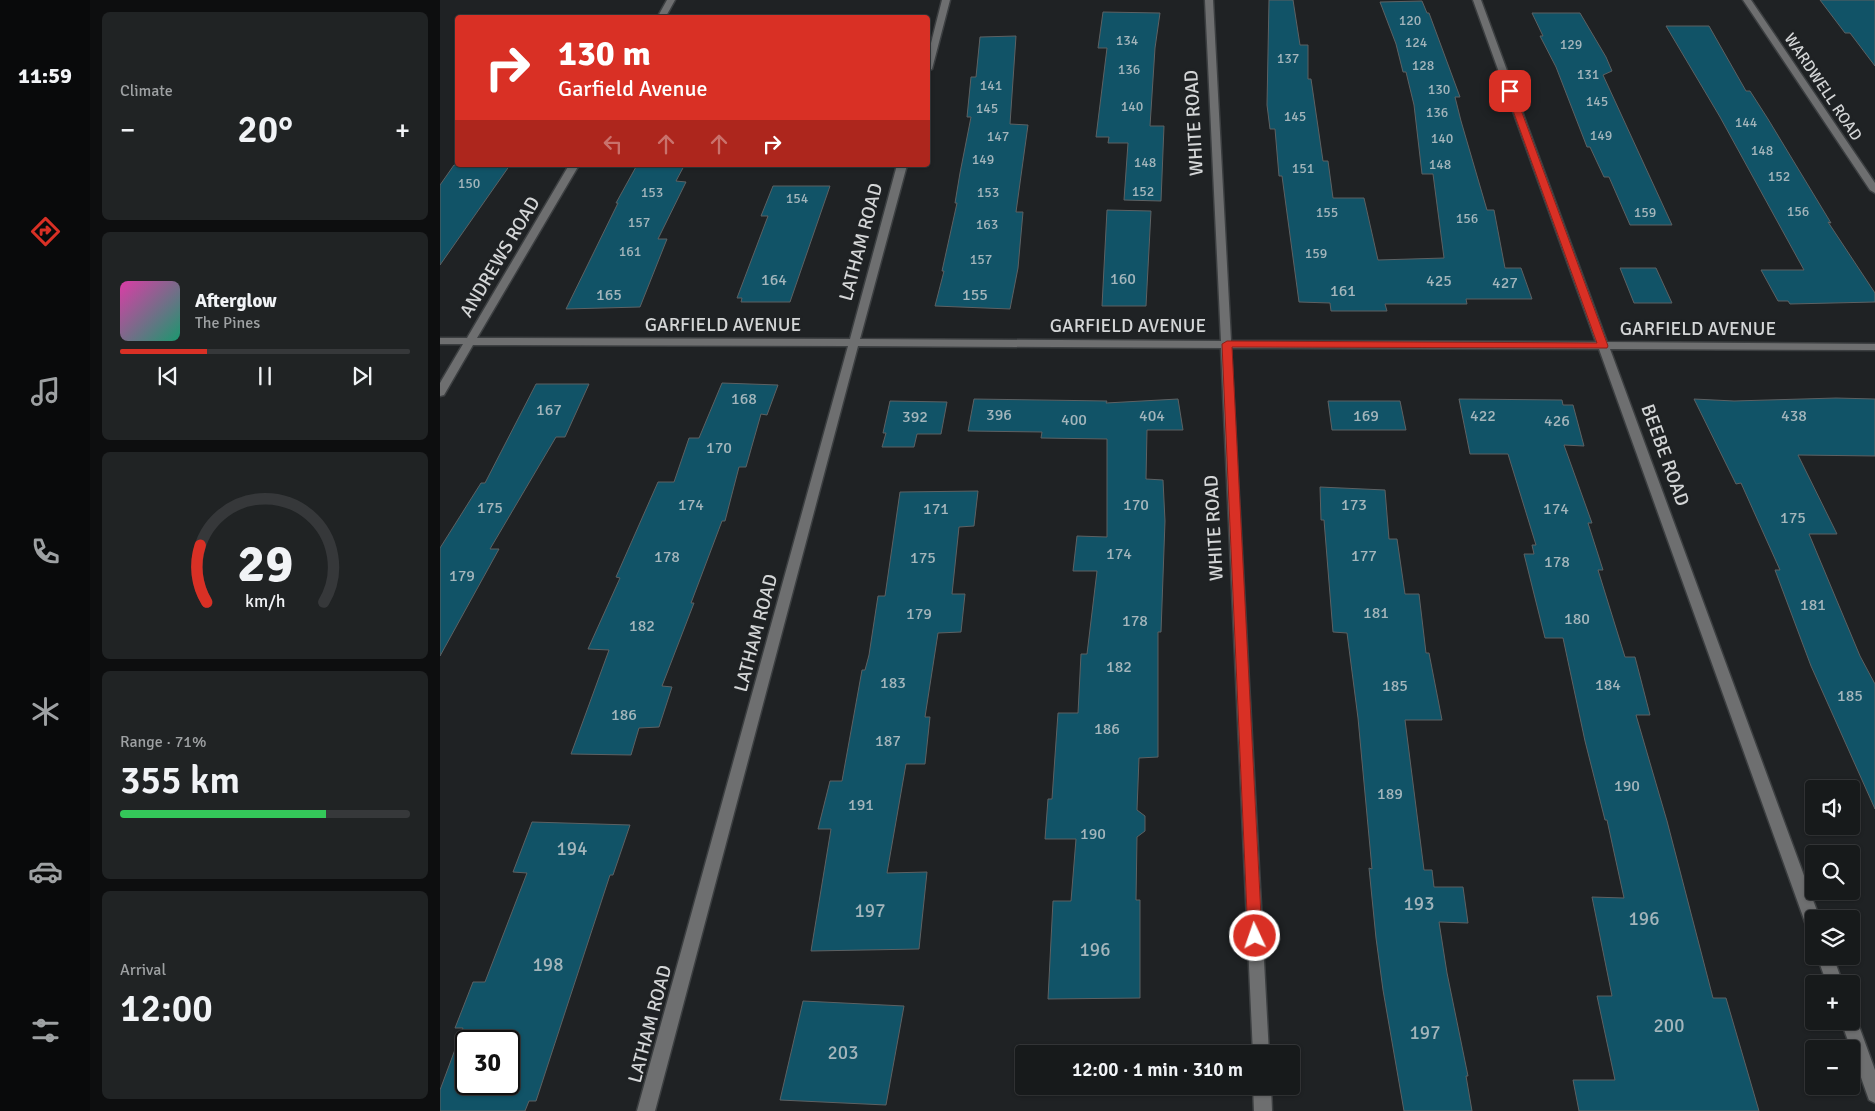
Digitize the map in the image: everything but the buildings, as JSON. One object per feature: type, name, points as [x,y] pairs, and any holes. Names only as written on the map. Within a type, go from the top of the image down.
[{"type":"street","points":[[663,15],[671,0]]},
{"type":"street","points":[[930,61],[946,0]]},
{"type":"street","name":"WHITE ROAD","points":[[1210,0],[1261,1045]]},
{"type":"street","name":"BEEBE ROAD","points":[[1477,0],[1809,910]]},
{"type":"street","name":"WARDWELL ROAD","points":[[1747,0],[1875,190]]},
{"type":"street","name":"ANDREWS ROAD","points":[[440,392],[573,167]]},
{"type":"street","name":"LATHAM ROAD","points":[[646,1111],[901,167]]},
{"type":"street","name":"GARFIELD AVENUE","points":[[440,341],[1875,347]]},
{"type":"street","points":[[1852,1030],[1875,1094]]},
{"type":"street","points":[[1262,1095],[1263,1111]]},
{"type":"route","points":[[1255,936],[1227,344],[1603,346],[1510,91]]}]
